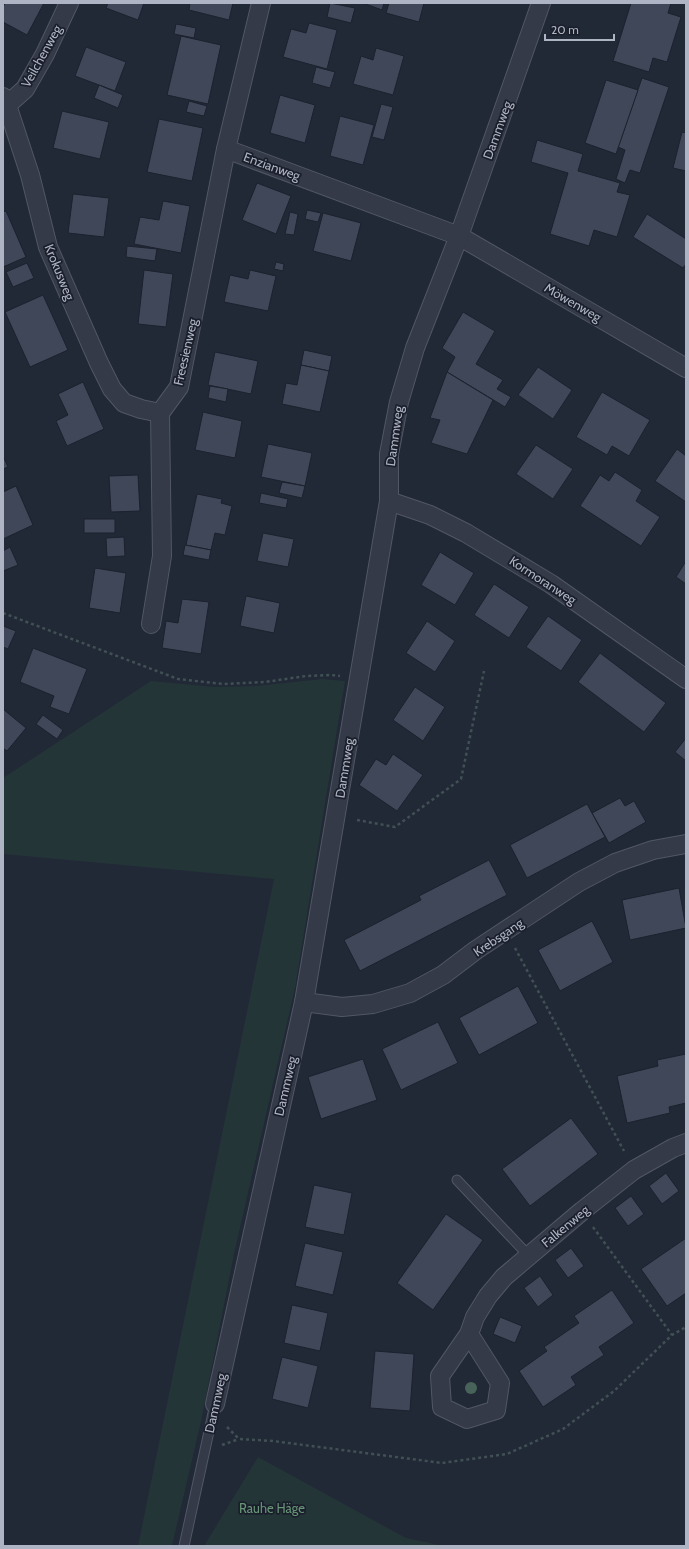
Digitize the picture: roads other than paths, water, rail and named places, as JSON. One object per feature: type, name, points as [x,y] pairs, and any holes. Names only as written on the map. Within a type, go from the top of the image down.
[{"type":"street","name":"Veilchenweg","points":[[5,101],[25,89],[45,54],[69,3]]},
{"type":"street","points":[[226,149],[261,3]]},
{"type":"street","name":"Dammweg","points":[[214,1404],[304,1002],[389,501],[389,454],[399,402],[415,348],[459,236],[542,3]]},
{"type":"street","name":"Krokusweg","points":[[5,101],[30,175],[48,247],[99,363],[112,389],[124,403],[141,409],[160,413]]},
{"type":"street","name":"Enzianweg","points":[[226,149],[459,236]]},
{"type":"street","name":"Freesienweg","points":[[160,413],[179,387],[226,149]]},
{"type":"street","name":"Möwenweg","points":[[459,236],[686,368]]},
{"type":"street","points":[[152,624],[162,556],[160,413]]},
{"type":"street","name":"Kormoranweg","points":[[389,501],[430,515],[466,533],[551,584],[686,679]]},
{"type":"street","name":"Krebsgang","points":[[304,1002],[342,1007],[373,1004],[410,993],[443,975],[476,950],[506,932],[579,882],[615,863],[653,850],[686,844]]},
{"type":"street","name":"Falkenweg","points":[[469,1334],[475,1317],[488,1296],[504,1277],[582,1211],[634,1170],[673,1148],[686,1143]]},
{"type":"lane","points":[[457,1180],[529,1256]]},
{"type":"lane","name":"Dammweg","points":[[184,1546],[214,1404]]},
{"type":"park label","name":"Rauhe Häge","points":[[272,1508]]}]
